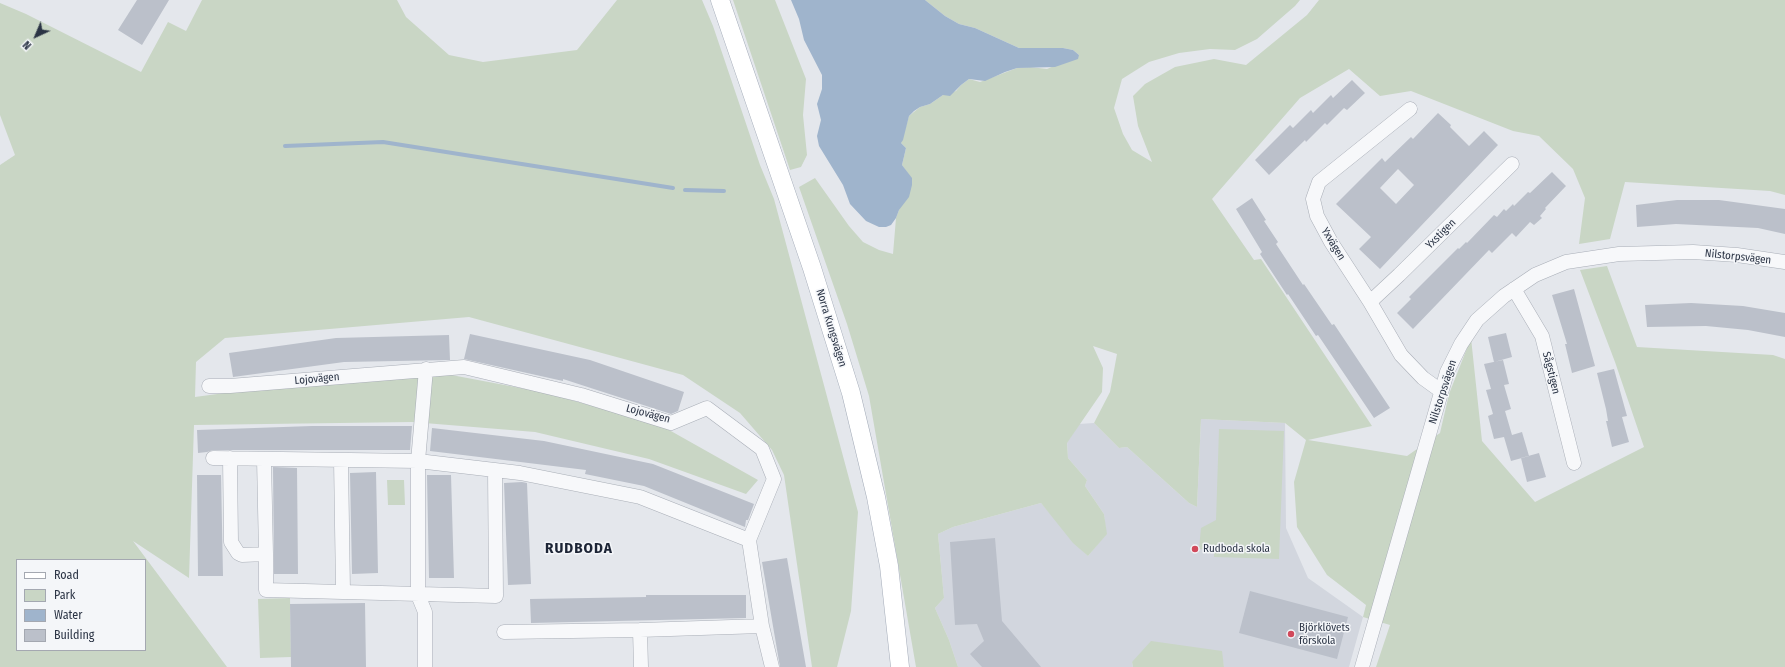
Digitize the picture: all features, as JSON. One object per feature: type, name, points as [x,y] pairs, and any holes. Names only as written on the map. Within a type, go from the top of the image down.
[{"type":"main road","name":"Norra Kungsvägen","points":[[720,0],[790,202],[851,393],[876,497],[888,566],[900,667]]},
{"type":"street","name":"Yxvägen","points":[[1410,109],[1319,182],[1313,199],[1317,216],[1401,355],[1423,378],[1441,391]]},
{"type":"street","name":"Yxstigen","points":[[1370,302],[1512,164]]},
{"type":"street","name":"Nilstorpsvägen","points":[[1362,667],[1447,372],[1461,344],[1477,320],[1514,289],[1535,276],[1566,262],[1620,254],[1693,252],[1737,255],[1785,262]]},
{"type":"street","name":"Sågstigen","points":[[1514,289],[1542,336],[1574,463]]},
{"type":"street","name":"Lojovägen","points":[[209,386],[230,386],[464,367],[581,395],[671,423],[707,408],[762,449],[774,479],[749,540]]},
{"type":"street","points":[[426,369],[418,461],[418,595],[425,612],[426,667]]},
{"type":"street","points":[[214,458],[418,461],[520,473],[640,497],[749,540],[762,626],[772,667]]},
{"type":"street","points":[[230,458],[231,542],[238,553],[242,555],[266,554]]},
{"type":"street","points":[[264,459],[266,590],[496,596],[495,470]]},
{"type":"street","points":[[341,460],[343,591]]},
{"type":"street","points":[[504,632],[762,626]]},
{"type":"street","points":[[640,630],[640,667]]},
{"type":"shaded area","name":"Rudboda skola","points":[[1201,419],[1285,423],[1286,528],[1308,578],[1363,617],[1349,667],[1224,667],[1221,651],[1132,662],[1133,667],[958,667],[949,640],[935,608],[944,598],[938,534],[953,527],[1041,503],[1088,556],[1106,534],[1104,514],[1085,486],[1087,480],[1068,458],[1067,442],[1079,424],[1094,423],[1119,448],[1127,447],[1189,503],[1197,507]]},
{"type":"green space","points":[[202,0],[397,0],[406,17],[449,55],[483,62],[577,50],[617,0],[702,0],[713,26],[760,165],[774,199],[858,512],[851,611],[837,667],[812,667],[784,475],[772,450],[740,413],[683,375],[469,317],[225,338],[196,362],[195,397],[269,387],[446,374],[547,393],[662,426],[758,480],[746,494],[649,459],[535,432],[412,422],[194,425],[189,578],[133,541],[227,667],[0,667],[0,165],[15,155],[0,115],[0,3],[26,14],[141,72],[168,22],[186,31]]},
{"type":"green space","points":[[733,0],[775,0],[806,79],[803,115],[807,155],[801,167],[790,170]]},
{"type":"green space","points":[[925,0],[1300,0],[1257,39],[1235,50],[1210,49],[1179,53],[1149,62],[1122,79],[1114,108],[1123,134],[1132,150],[1152,162],[1138,126],[1133,96],[1145,84],[1175,67],[1214,59],[1246,65],[1307,15],[1319,0],[1785,0],[1785,195],[1770,191],[1625,182],[1610,239],[1579,244],[1585,198],[1573,169],[1539,136],[1513,131],[1411,91],[1380,96],[1349,69],[1300,98],[1212,199],[1254,260],[1261,259],[1372,426],[1308,440],[1407,456],[1440,433],[1449,394],[1471,338],[1482,441],[1535,502],[1644,447],[1615,362],[1580,270],[1607,266],[1637,347],[1773,355],[1785,359],[1785,667],[1376,667],[1390,625],[1363,617],[1366,605],[1327,575],[1297,527],[1294,482],[1306,440],[1285,423],[1201,419],[1197,507],[1189,503],[1127,447],[1119,448],[1094,423],[1110,392],[1117,354],[1093,346],[1103,368],[1102,392],[1067,443],[1068,458],[1087,480],[1085,486],[1104,514],[1107,534],[1088,556],[1073,543],[1041,503],[953,527],[938,534],[944,598],[935,608],[949,640],[958,667],[916,667],[869,396],[847,324],[799,187],[815,178],[849,226],[863,242],[879,250],[893,254],[896,218],[911,178],[902,165],[906,148],[901,143],[909,116],[920,107],[930,104],[943,95],[956,91],[969,79],[980,82],[1017,68],[1030,67],[1047,69],[1079,55],[1073,50],[1063,48],[1019,48],[975,28],[959,24],[945,16]]},
{"type":"green space","points":[[1219,429],[1284,431],[1279,559],[1214,557],[1214,551],[1199,549],[1201,528],[1216,520]]},
{"type":"green space","points":[[387,480],[404,480],[405,505],[388,505]]},
{"type":"green space","points":[[290,598],[291,657],[260,658],[258,599]]},
{"type":"green space","points":[[1151,641],[1222,651],[1224,667],[1133,667],[1132,662]]},
{"type":"water","points":[[791,0],[925,0],[945,16],[959,24],[975,28],[1019,48],[1063,48],[1073,50],[1079,55],[1078,59],[1055,67],[1017,68],[985,81],[969,79],[950,96],[943,95],[930,104],[920,107],[914,111],[909,116],[901,143],[906,148],[902,165],[912,178],[909,197],[899,210],[891,225],[879,227],[866,221],[850,204],[843,185],[819,146],[817,136],[821,120],[817,104],[822,89],[822,75],[804,40],[799,19]]},
{"type":"building","points":[[137,0],[169,0],[142,45],[118,30]]},
{"type":"building","points":[[1352,80],[1365,93],[1347,110],[1344,108],[1327,125],[1325,123],[1306,142],[1305,140],[1269,175],[1255,160],[1290,125],[1293,128],[1311,110],[1313,113],[1331,95],[1333,98]]},
{"type":"building","points":[[1438,113],[1451,125],[1450,127],[1469,146],[1484,131],[1498,145],[1380,269],[1359,249],[1371,237],[1336,204],[1382,158],[1385,162],[1411,137],[1413,139]],"holes":[[[1398,169],[1414,185],[1396,204],[1380,188]]]},
{"type":"building","points":[[1552,172],[1566,186],[1545,208],[1546,209],[1540,216],[1542,218],[1534,225],[1530,222],[1516,237],[1512,233],[1492,253],[1489,250],[1413,329],[1397,313],[1411,299],[1409,297],[1458,248],[1459,249],[1466,242],[1467,243],[1494,215],[1497,217],[1504,209],[1506,211],[1513,204],[1514,206]]},
{"type":"building","points":[[1252,198],[1266,220],[1264,221],[1278,242],[1276,244],[1332,325],[1334,324],[1390,408],[1374,418],[1318,335],[1316,336],[1260,254],[1262,252],[1236,209]]},
{"type":"building","points":[[1677,200],[1719,200],[1785,209],[1785,234],[1758,228],[1676,224],[1637,227],[1636,205]]},
{"type":"building","points":[[1574,289],[1595,366],[1572,373],[1565,344],[1567,344],[1552,295]]},
{"type":"building","points":[[1691,303],[1743,306],[1785,313],[1785,337],[1748,330],[1706,326],[1647,327],[1645,305]]},
{"type":"building","points":[[1506,333],[1512,357],[1494,362],[1488,337]]},
{"type":"building","points":[[470,334],[590,360],[684,392],[678,411],[671,414],[563,379],[563,381],[464,359]]},
{"type":"building","points":[[449,335],[450,360],[344,362],[233,377],[229,353],[336,338]]},
{"type":"building","points":[[1503,360],[1509,384],[1504,385],[1511,409],[1505,411],[1512,435],[1522,432],[1529,456],[1511,461],[1504,437],[1494,439],[1488,416],[1493,414],[1486,390],[1491,389],[1484,364]]},
{"type":"building","points":[[1614,369],[1627,416],[1622,417],[1629,442],[1612,447],[1606,421],[1608,421],[1606,409],[1597,373]]},
{"type":"building","points":[[312,426],[412,426],[410,450],[213,450],[198,453],[197,430]]},
{"type":"building","points":[[432,428],[544,441],[653,464],[754,504],[748,520],[746,520],[745,527],[644,486],[585,474],[586,470],[430,451]]},
{"type":"building","points":[[1539,453],[1546,477],[1527,482],[1521,458]]},
{"type":"building","points":[[273,467],[297,468],[298,574],[274,574]]},
{"type":"building","points":[[376,472],[378,573],[352,574],[350,473]]},
{"type":"building","points":[[197,475],[221,475],[223,576],[198,576]]},
{"type":"building","points":[[427,475],[451,475],[454,578],[429,578]]},
{"type":"building","points":[[504,483],[527,483],[531,584],[508,585]]},
{"type":"building","points":[[995,538],[1002,621],[1041,667],[982,667],[970,654],[984,641],[977,624],[955,625],[950,542]]},
{"type":"building","points":[[787,558],[806,667],[780,667],[762,562]]},
{"type":"building","points":[[1250,591],[1348,617],[1337,659],[1239,633]]},
{"type":"building","points":[[646,595],[746,595],[746,618],[531,623],[530,599],[646,597]]},
{"type":"building","points":[[365,603],[366,667],[291,667],[290,604]]},
{"type":"waterway","points":[[285,146],[383,142],[673,188]]},
{"type":"waterway","points":[[685,190],[724,191]]},
{"type":"place","name":"Rudboda skola","points":[[1195,549]]},
{"type":"place","name":"Björklövets förskola","points":[[1291,634]]},
{"type":"district","name":"RUDBODA","points":[[579,549]]}]
